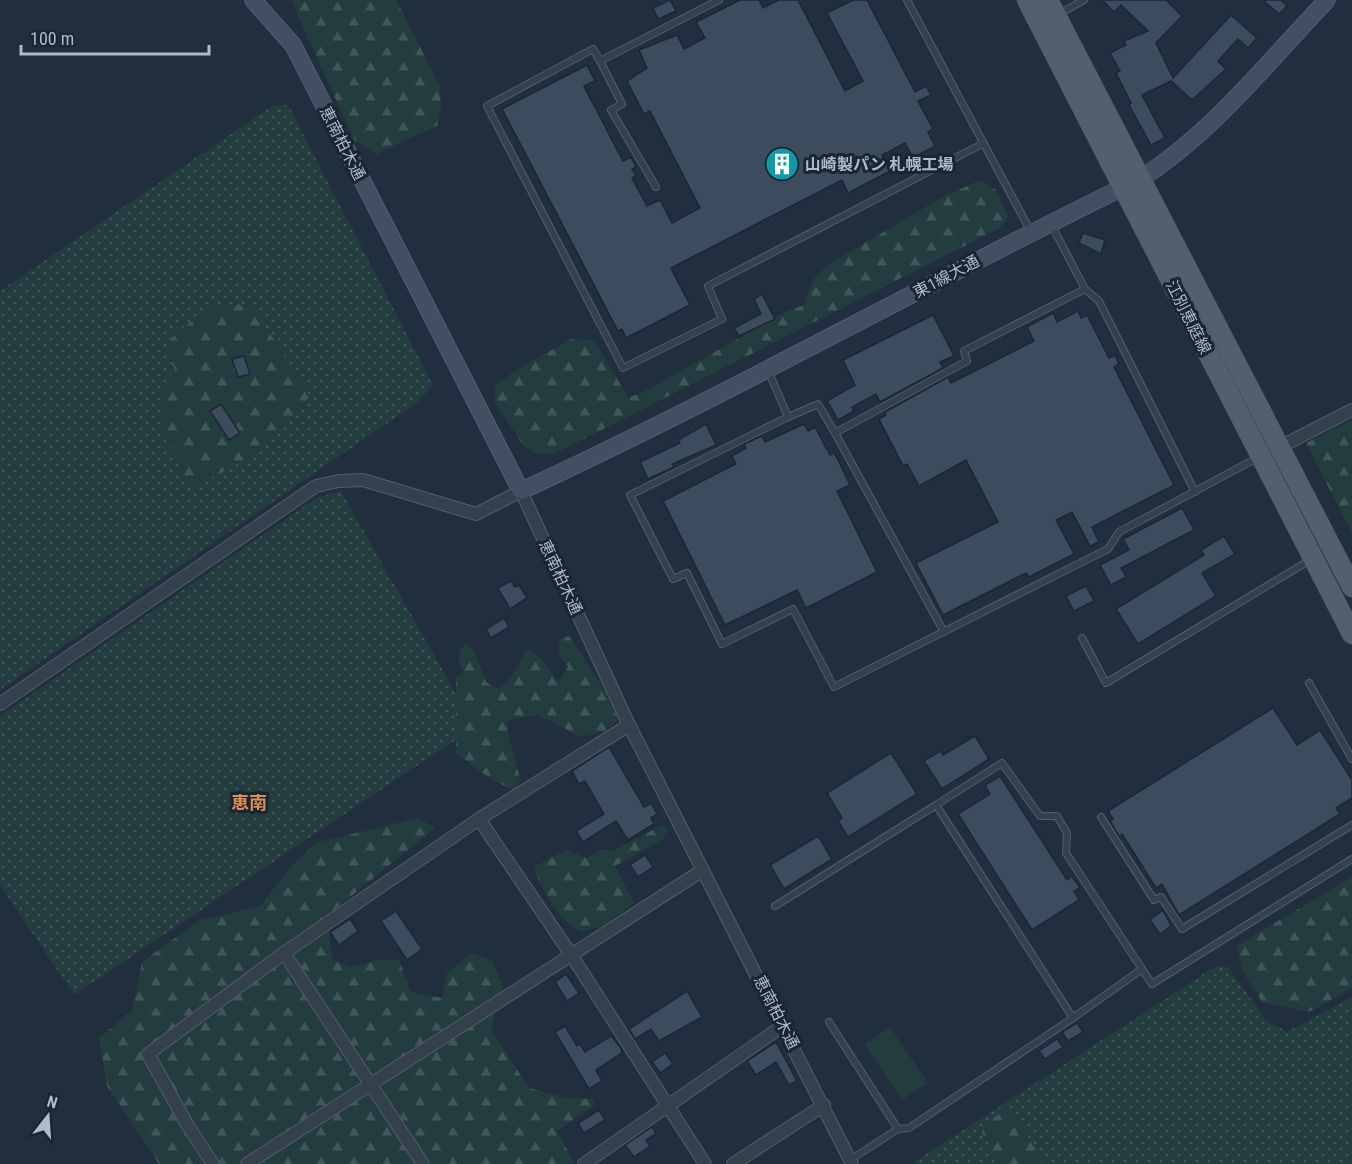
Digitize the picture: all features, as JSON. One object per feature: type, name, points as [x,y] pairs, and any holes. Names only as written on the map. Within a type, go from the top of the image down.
[{"type":"main road","name":"江別恵庭線","points":[[1027,0],[1279,447],[1352,587]]},
{"type":"main road","name":"江別恵庭線","points":[[1052,8],[1260,457],[1352,634]]},
{"type":"street","name":"恵南柏木通","points":[[254,0],[292,45],[521,491],[629,725],[784,1025],[851,1162]]},
{"type":"street","name":"東1線大通","points":[[521,491],[650,431],[1031,232],[1132,183],[1160,166],[1206,128],[1327,0]]},
{"type":"street","points":[[1260,457],[1352,410]]},
{"type":"street","points":[[0,704],[316,486],[339,481],[363,480],[476,514],[521,491]]},
{"type":"street","points":[[213,1164],[188,1126],[148,1054],[284,953],[479,819],[629,725]]},
{"type":"street","points":[[479,819],[572,956],[705,1164]]},
{"type":"street","points":[[247,1164],[703,870]]},
{"type":"street","points":[[284,953],[423,1164]]},
{"type":"street","points":[[584,1164],[784,1025]]},
{"type":"street","points":[[733,1164],[824,1105]]},
{"type":"lane","points":[[600,61],[720,0]]},
{"type":"lane","points":[[907,0],[1031,232]]},
{"type":"lane","points":[[1052,8],[1084,0]]},
{"type":"lane","points":[[656,187],[611,110],[622,104],[593,49],[487,106],[623,368],[722,320],[708,286],[984,143]]},
{"type":"lane","points":[[1050,224],[1085,289],[1099,301],[1195,492]]},
{"type":"lane","points":[[835,433],[967,361],[964,351],[1085,289]]},
{"type":"lane","points":[[767,370],[788,417]]},
{"type":"lane","points":[[944,632],[818,404],[630,495],[673,579],[687,573],[722,644],[793,609],[834,687],[944,632],[1108,549],[1119,532],[1260,457]]},
{"type":"lane","points":[[1082,638],[1106,683],[1313,558]]},
{"type":"lane","points":[[1309,683],[1352,759]]},
{"type":"lane","points":[[775,906],[1002,763],[1040,816],[1056,816],[1067,833],[1066,853],[1152,984],[1352,859]]},
{"type":"lane","points":[[936,805],[1073,1018]]},
{"type":"lane","points":[[1101,817],[1154,900],[1161,897],[1182,929],[1352,825]]},
{"type":"lane","points":[[851,1162],[898,1129],[909,1128],[1142,969]]},
{"type":"lane","points":[[829,1022],[898,1129]]},
{"type":"green space","points":[[291,0],[396,0],[440,86],[441,107],[438,125],[377,154],[354,140]]},
{"type":"green space","points":[[288,105],[433,385],[418,402],[0,690],[0,291],[272,106]]},
{"type":"green space","points":[[980,180],[996,190],[1008,217],[1000,228],[556,453],[540,455],[524,446],[495,403],[494,386],[521,367],[572,339],[594,340],[628,397],[640,394],[785,312],[804,305],[813,280],[828,265],[939,199]]},
{"type":"green space","points":[[251,304],[310,396],[283,429],[240,463],[195,486],[179,470],[176,454],[164,438],[162,406],[166,380],[175,369],[168,358],[167,346],[176,332],[217,305]]},
{"type":"green space","points":[[1352,420],[1352,533],[1306,443]]},
{"type":"green space","points":[[341,491],[475,727],[74,995],[0,885],[0,716],[316,498]]},
{"type":"green space","points":[[569,636],[604,689],[619,720],[605,731],[581,737],[539,715],[508,720],[509,735],[520,782],[514,791],[488,777],[456,753],[456,677],[464,672],[459,661],[459,651],[466,644],[474,651],[486,682],[498,689],[515,671],[526,650],[536,653],[559,682],[568,667],[558,653],[560,639]]},
{"type":"green space","points":[[418,818],[435,828],[328,915],[332,959],[350,967],[379,960],[399,960],[411,992],[442,998],[447,973],[472,953],[492,960],[503,986],[491,1029],[529,1088],[567,1098],[595,1099],[592,1107],[557,1131],[575,1164],[159,1164],[107,1086],[99,1038],[132,1011],[142,962],[200,920],[260,906],[290,868],[315,843]]},
{"type":"green space","points":[[662,825],[668,829],[662,840],[615,866],[634,903],[603,926],[581,932],[565,920],[546,895],[534,867],[566,850],[587,858],[601,850],[613,851]]},
{"type":"green space","points":[[1352,877],[1352,988],[1309,1012],[1262,1002],[1243,972],[1236,946]]},
{"type":"green space","points":[[1216,966],[1228,967],[1266,1020],[1287,1032],[1352,997],[1352,1164],[911,1164]]},
{"type":"green space","points":[[890,1027],[928,1083],[902,1100],[864,1044]]},
{"type":"green space","points":[[1011,1108],[1044,1164],[1001,1164],[982,1133],[984,1123]]},
{"type":"building","points":[[670,0],[676,11],[658,19],[653,8]]},
{"type":"building","name":"山崎製パン 札幌工場","points":[[740,0],[759,0],[763,8],[779,0],[798,0],[845,91],[863,81],[827,13],[853,0],[867,0],[915,92],[926,86],[931,95],[918,101],[933,129],[928,132],[935,146],[913,158],[905,143],[882,155],[890,171],[848,193],[842,180],[671,268],[690,305],[626,338],[622,329],[618,331],[502,109],[587,65],[595,81],[584,86],[623,161],[631,157],[636,167],[632,169],[636,176],[632,178],[647,206],[660,200],[672,223],[700,208],[650,111],[644,114],[627,81],[647,68],[639,50],[677,35],[684,49],[705,38],[696,22]]},
{"type":"building","points":[[1102,0],[1166,0],[1182,16],[1156,43],[1173,78],[1231,15],[1257,38],[1248,48],[1238,39],[1218,61],[1226,69],[1192,100],[1171,81],[1142,95],[1165,138],[1151,145],[1129,105],[1131,103],[1116,73],[1120,71],[1110,53],[1126,45],[1124,41],[1148,31],[1121,5],[1114,12]]},
{"type":"building","points":[[1263,0],[1281,0],[1287,6],[1279,14]]},
{"type":"building","points":[[1083,233],[1105,240],[1101,254],[1079,243]]},
{"type":"building","points":[[762,294],[775,319],[739,336],[734,328],[761,314],[754,299]]},
{"type":"building","points":[[1078,311],[1081,318],[1087,315],[1109,358],[1115,355],[1119,364],[1114,367],[1174,485],[1092,527],[1099,542],[1090,546],[1072,512],[1056,520],[1074,554],[1029,577],[1026,573],[943,615],[916,563],[998,522],[966,460],[919,486],[907,464],[903,466],[879,419],[886,415],[885,412],[948,377],[951,383],[1034,341],[1027,327],[1053,313],[1057,322]]},
{"type":"building","points":[[933,315],[954,356],[940,362],[943,368],[880,402],[876,394],[852,407],[854,411],[838,420],[827,401],[855,385],[843,360]]},
{"type":"building","points":[[244,356],[250,374],[238,377],[232,359]]},
{"type":"building","points":[[221,404],[240,433],[229,440],[210,411]]},
{"type":"building","points":[[706,424],[716,445],[672,464],[674,467],[648,479],[640,462],[680,443],[678,440]]},
{"type":"building","points":[[804,424],[808,431],[815,427],[830,455],[834,453],[839,462],[850,485],[837,491],[877,572],[806,608],[797,590],[725,625],[663,501],[736,464],[732,456],[746,448],[744,444],[762,436],[765,442]]},
{"type":"building","points":[[1182,508],[1194,530],[1121,568],[1126,577],[1111,585],[1100,565],[1129,550],[1123,539]]},
{"type":"building","points":[[1224,536],[1235,554],[1202,573],[1216,596],[1138,644],[1116,609],[1204,555],[1201,550]]},
{"type":"building","points":[[511,581],[515,587],[519,585],[527,598],[510,609],[498,588]]},
{"type":"building","points":[[1086,586],[1094,601],[1074,611],[1066,596]]},
{"type":"building","points":[[504,618],[509,627],[491,638],[486,629]]},
{"type":"building","points":[[1273,708],[1297,745],[1320,730],[1352,780],[1352,798],[1336,808],[1340,814],[1179,915],[1162,884],[1156,888],[1122,834],[1119,836],[1110,821],[1113,819],[1108,811]]},
{"type":"building","points":[[975,736],[989,759],[942,789],[924,761],[940,751],[943,755]]},
{"type":"building","points":[[609,747],[644,807],[651,803],[657,814],[651,818],[654,824],[628,840],[616,821],[583,842],[576,831],[604,814],[585,781],[579,784],[572,771]]},
{"type":"building","points":[[891,753],[917,794],[848,837],[838,821],[842,818],[827,793]]},
{"type":"building","points":[[1000,776],[1067,880],[1072,876],[1080,888],[1074,891],[1079,900],[1032,930],[958,814],[990,794],[985,785]]},
{"type":"building","points":[[818,836],[832,859],[784,889],[770,865]]},
{"type":"building","points":[[645,855],[653,867],[638,877],[630,865]]},
{"type":"building","points":[[1163,910],[1171,926],[1160,934],[1150,920]]},
{"type":"building","points":[[396,911],[422,949],[407,960],[381,921]]},
{"type":"building","points":[[350,919],[358,931],[339,945],[330,932]]},
{"type":"building","points":[[566,974],[579,993],[567,1001],[555,982]]},
{"type":"building","points":[[687,991],[702,1017],[659,1041],[651,1029],[635,1039],[629,1029]]},
{"type":"building","points":[[1077,1023],[1083,1032],[1068,1041],[1062,1032]]},
{"type":"building","points":[[565,1026],[577,1046],[580,1044],[585,1052],[611,1036],[621,1048],[622,1053],[596,1070],[602,1081],[589,1089],[555,1032]]},
{"type":"building","points":[[1057,1039],[1063,1047],[1045,1059],[1039,1051]]},
{"type":"building","points":[[776,1042],[797,1081],[789,1085],[776,1062],[756,1075],[747,1061]]},
{"type":"building","points":[[665,1053],[673,1064],[660,1073],[652,1062]]},
{"type":"building","points":[[599,1110],[605,1120],[584,1133],[578,1123]]},
{"type":"building","points":[[652,1127],[656,1134],[646,1140],[650,1146],[634,1157],[625,1145]]},
{"type":"place","name":"山崎製パン 札幌工場","points":[[782,164]]},
{"type":"district","name":"恵南","points":[[249,803]]}]
